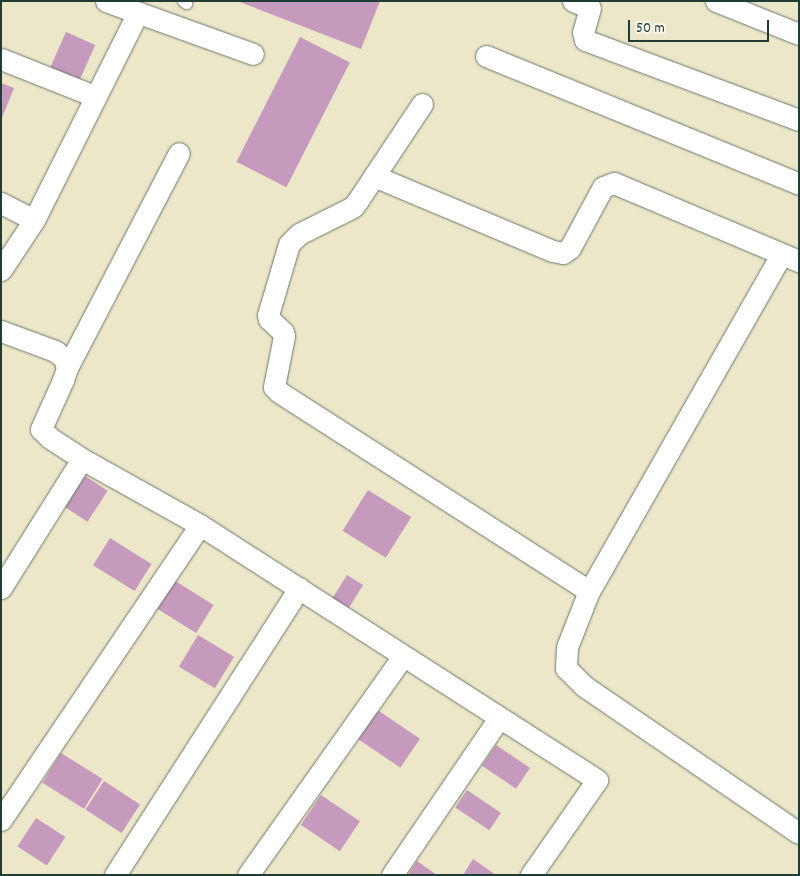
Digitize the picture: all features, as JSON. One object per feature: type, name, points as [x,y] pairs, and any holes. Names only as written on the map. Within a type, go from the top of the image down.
[{"type":"street","points":[[106,1],[137,14],[253,54]]},
{"type":"street","points":[[573,1],[590,8],[583,32],[585,40],[799,120]]},
{"type":"street","points":[[716,1],[799,34]]},
{"type":"street","points":[[1,270],[34,220],[94,96],[137,14]]},
{"type":"street","points":[[486,56],[799,184]]},
{"type":"street","points":[[1,58],[94,96]]},
{"type":"street","points":[[422,104],[352,207],[299,234],[289,244],[268,315],[269,319],[283,332],[284,336],[274,387],[590,591]]},
{"type":"street","points":[[179,153],[66,368],[41,429],[50,438],[82,459],[200,524],[596,780],[531,875]]},
{"type":"street","points":[[374,176],[552,251],[563,253],[570,248],[603,187],[614,183],[790,258],[590,591],[567,647],[566,668],[584,686],[799,833]]},
{"type":"street","points":[[1,204],[34,220]]},
{"type":"street","points":[[5,339],[56,351],[64,358],[66,368]]},
{"type":"street","points":[[1,588],[82,459]]},
{"type":"street","points":[[1,820],[200,524]]},
{"type":"street","points":[[115,875],[299,588]]},
{"type":"street","points":[[248,875],[403,656]]},
{"type":"street","points":[[392,875],[499,718]]},
{"type":"building","points":[[237,1],[380,1],[361,49]]},
{"type":"building","points":[[66,32],[95,45],[79,82],[49,69]]},
{"type":"building","points":[[300,37],[350,62],[286,187],[236,162]]},
{"type":"building","points":[[1,83],[14,88],[1,120]]},
{"type":"building","points":[[85,476],[108,491],[87,522],[65,507]]},
{"type":"building","points":[[368,490],[411,517],[386,558],[343,531]]},
{"type":"building","points":[[110,538],[152,564],[135,591],[93,565]]},
{"type":"building","points":[[347,575],[363,585],[346,613],[330,603]]},
{"type":"building","points":[[172,579],[214,605],[196,633],[155,607]]},
{"type":"building","points":[[198,635],[234,657],[215,688],[179,667]]},
{"type":"building","points":[[376,709],[420,739],[400,768],[356,738]]},
{"type":"building","points":[[496,745],[530,768],[516,789],[482,766]]},
{"type":"building","points":[[61,753],[103,779],[84,809],[42,783]]},
{"type":"building","points":[[104,781],[140,804],[122,833],[85,810]]},
{"type":"building","points":[[467,790],[501,813],[489,830],[455,807]]},
{"type":"building","points":[[321,795],[360,821],[340,851],[301,825]]},
{"type":"building","points":[[36,818],[65,837],[47,866],[17,847]]},
{"type":"building","points":[[473,859],[496,875],[463,875]]},
{"type":"building","points":[[417,861],[437,875],[408,875]]}]
